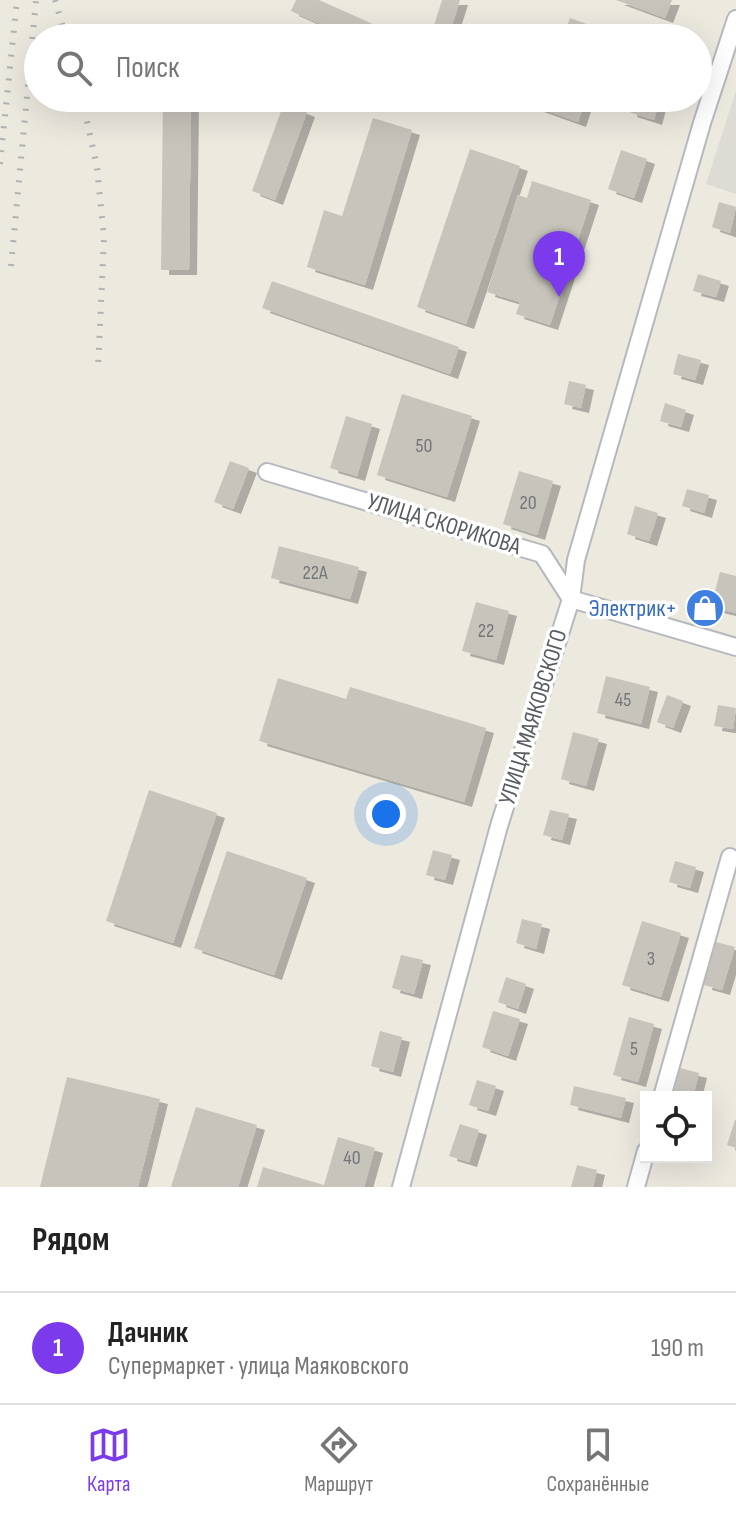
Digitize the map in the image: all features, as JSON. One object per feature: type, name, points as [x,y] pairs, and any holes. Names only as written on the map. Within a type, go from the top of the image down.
[{"type":"street","name":"УЛИЦА МАЯКОВСКОГО","points":[[712,92],[736,19]]},
{"type":"street","name":"УЛИЦА МАЯКОВСКОГО","points":[[401,1187],[499,826],[571,599],[576,560],[706,112]]},
{"type":"street","name":"УЛИЦА СКОРИКОВА","points":[[267,472],[542,554],[571,599]]},
{"type":"street","points":[[571,599],[736,647]]},
{"type":"street","points":[[664,1091],[730,857]]},
{"type":"street","points":[[636,1187],[643,1163]]},
{"type":"shaded area","points":[[736,91],[736,194],[706,184]]},
{"type":"building","points":[[296,0],[319,0],[373,24],[320,24],[291,11]]},
{"type":"building","points":[[442,0],[460,0],[452,24],[434,24]]},
{"type":"building","points":[[616,0],[672,0],[665,18]]},
{"type":"building","points":[[570,18],[587,24],[568,24]]},
{"type":"building","points":[[163,112],[191,112],[189,270],[161,270]]},
{"type":"building","points":[[281,112],[307,112],[275,200],[252,191]]},
{"type":"building","points":[[550,112],[581,112],[578,122]]},
{"type":"building","points":[[629,112],[656,112],[654,120]]},
{"type":"building","points":[[373,118],[412,130],[365,285],[307,267],[324,210],[342,216]]},
{"type":"building","points":[[470,149],[520,166],[466,324],[417,307]]},
{"type":"building","points":[[621,150],[647,159],[634,198],[608,189]]},
{"type":"building","points":[[532,181],[591,200],[550,325],[516,314],[520,302],[487,292],[518,195],[527,198]]},
{"type":"building","points":[[719,202],[736,207],[730,233],[712,227]]},
{"type":"building","points":[[698,274],[721,281],[716,297],[693,291]]},
{"type":"building","points":[[272,281],[459,347],[450,374],[262,308]]},
{"type":"building","points":[[678,354],[701,360],[695,380],[673,374]]},
{"type":"building","points":[[569,381],[586,385],[581,408],[564,404]]},
{"type":"building","points":[[402,394],[472,416],[447,497],[377,475]]},
{"type":"building","points":[[665,403],[686,410],[681,427],[660,421]]},
{"type":"building","points":[[346,416],[372,424],[357,476],[330,468]]},
{"type":"building","points":[[230,461],[249,468],[233,509],[214,502]]},
{"type":"building","points":[[519,471],[553,481],[537,535],[503,524]]},
{"type":"building","points":[[687,489],[709,495],[704,513],[682,506]]},
{"type":"building","points":[[635,506],[658,513],[649,541],[627,534]]},
{"type":"building","points":[[279,546],[359,567],[350,599],[271,578]]},
{"type":"building","points":[[720,572],[736,576],[736,613],[711,607]]},
{"type":"building","points":[[476,602],[509,611],[496,660],[462,651]]},
{"type":"building","points":[[606,676],[650,687],[641,724],[597,713]]},
{"type":"building","points":[[278,678],[346,699],[350,687],[486,728],[464,802],[259,741]]},
{"type":"building","points":[[667,695],[683,701],[673,728],[657,722]]},
{"type":"building","points":[[718,705],[736,708],[733,729],[714,726]]},
{"type":"building","points":[[573,732],[599,739],[586,786],[561,779]]},
{"type":"building","points":[[149,790],[217,813],[173,943],[106,921]]},
{"type":"building","points":[[550,810],[569,814],[562,840],[543,835]]},
{"type":"building","points":[[433,850],[452,855],[445,880],[426,875]]},
{"type":"building","points":[[227,851],[307,878],[274,975],[194,948]]},
{"type":"building","points":[[675,861],[696,867],[690,888],[669,882]]},
{"type":"building","points":[[522,919],[542,924],[536,949],[516,943]]},
{"type":"building","points":[[642,921],[681,933],[661,997],[622,985]]},
{"type":"building","points":[[716,942],[735,947],[722,990],[704,985]]},
{"type":"building","points":[[401,955],[423,960],[414,994],[392,988]]},
{"type":"building","points":[[506,977],[526,984],[518,1009],[498,1002]]},
{"type":"building","points":[[493,1011],[520,1019],[508,1056],[482,1047]]},
{"type":"building","points":[[629,1017],[654,1024],[638,1082],[613,1075]]},
{"type":"building","points":[[380,1031],[402,1037],[393,1072],[371,1066]]},
{"type":"building","points":[[680,1068],[699,1073],[694,1091],[674,1091]]},
{"type":"building","points":[[67,1077],[160,1099],[138,1187],[40,1187]]},
{"type":"building","points":[[477,1080],[496,1086],[488,1111],[469,1105]]},
{"type":"building","points":[[574,1086],[626,1098],[621,1118],[570,1105]]},
{"type":"building","points":[[196,1107],[257,1125],[238,1187],[171,1187]]},
{"type":"building","points":[[736,1120],[736,1148],[727,1145]]},
{"type":"building","points":[[460,1124],[479,1130],[469,1162],[449,1156]]},
{"type":"building","points":[[338,1137],[375,1148],[364,1187],[257,1187],[263,1167],[324,1185]]},
{"type":"building","points":[[577,1165],[597,1170],[593,1187],[571,1187]]},
{"type":"railway","points":[[0,164],[17,0]]},
{"type":"railway","points":[[34,24],[36,0]]},
{"type":"railway","points":[[55,0],[62,24]]},
{"type":"railway","points":[[11,266],[25,112]]},
{"type":"railway","points":[[85,112],[97,167],[104,238],[98,368]]},
{"type":"place","name":"Дачник","points":[[559,297]]},
{"type":"place","name":"Электрик+","points":[[705,608]]}]
